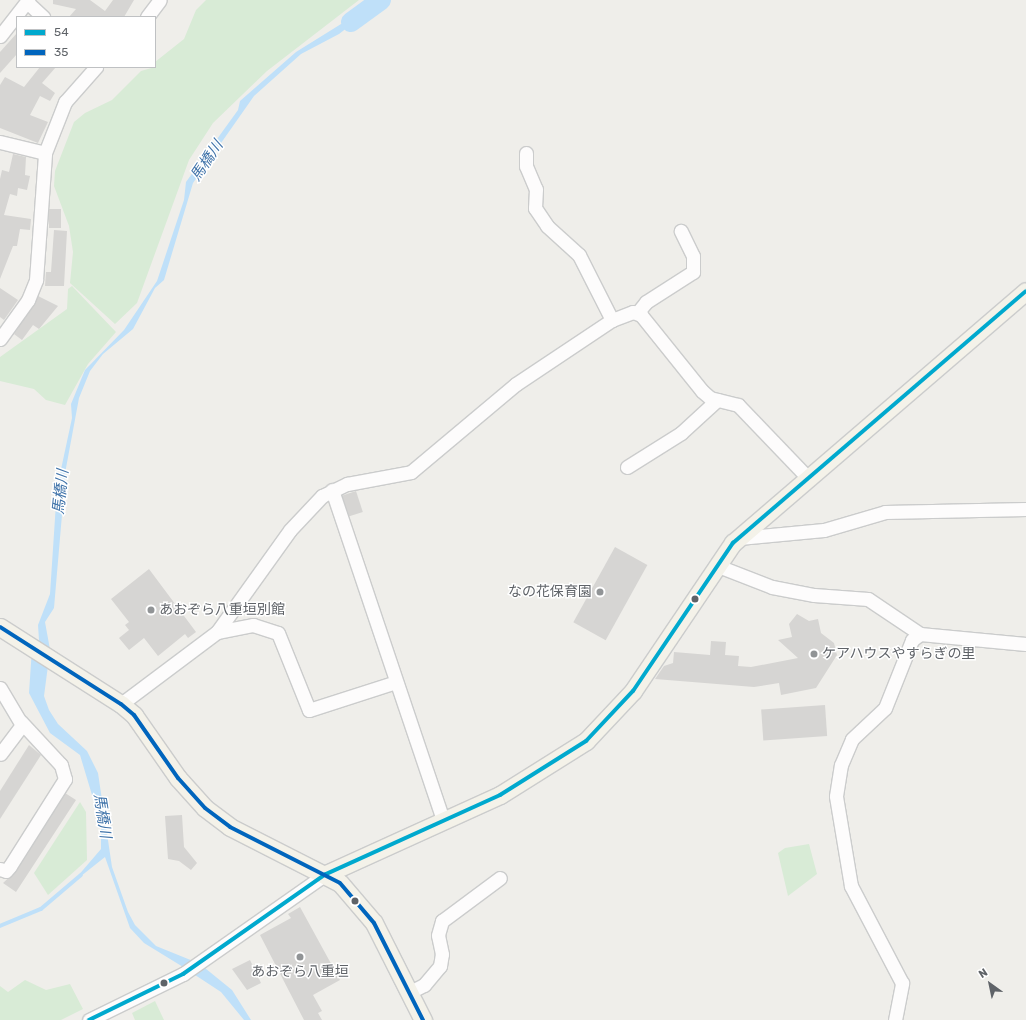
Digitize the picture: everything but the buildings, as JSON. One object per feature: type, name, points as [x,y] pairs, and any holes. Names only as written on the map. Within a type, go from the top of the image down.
[{"type":"main road","points":[[326,874],[443,820],[535,775],[602,727],[633,691],[718,566],[739,538],[1026,291]]},
{"type":"main road","points":[[0,627],[53,659],[121,704],[134,715],[178,778],[205,808],[230,826],[326,874],[359,900],[374,923],[423,1020]]},
{"type":"street","points":[[148,16],[160,0]]},
{"type":"street","points":[[16,16],[28,2],[42,16]]},
{"type":"street","points":[[0,36],[16,17]]},
{"type":"street","points":[[0,339],[4,324],[28,300],[36,280],[45,153],[65,102],[95,68]]},
{"type":"street","points":[[0,142],[45,153]]},
{"type":"street","points":[[526,152],[526,166],[536,189],[535,208],[547,226],[579,255],[612,320]]},
{"type":"street","points":[[121,704],[217,632],[293,525],[332,490],[411,472],[516,384],[612,320],[638,312],[646,302],[693,272],[693,256],[681,231]]},
{"type":"street","points":[[638,312],[702,391],[717,400],[738,404],[808,478]]},
{"type":"street","points":[[627,467],[681,433],[717,400]]},
{"type":"street","points":[[332,490],[443,820]]},
{"type":"street","points":[[739,538],[824,530],[885,512],[1026,509]]},
{"type":"street","points":[[718,566],[772,587],[814,595],[868,599],[920,634],[1026,644]]},
{"type":"street","points":[[217,632],[253,624],[278,633],[309,710],[396,682]]},
{"type":"street","points":[[895,1020],[902,983],[851,886],[836,796],[840,765],[852,740],[884,708],[912,640],[920,634]]},
{"type":"street","points":[[0,688],[21,722],[61,765],[65,779],[10,866],[6,871],[0,869]]},
{"type":"street","points":[[0,754],[19,731],[21,722]]},
{"type":"street","points":[[89,1020],[183,974],[326,874]]},
{"type":"street","points":[[410,992],[424,985],[440,966],[442,954],[438,935],[442,921],[500,878]]},
{"type":"green space","points":[[206,0],[359,0],[267,71],[213,123],[189,160],[137,303],[115,324],[70,283],[73,252],[69,226],[54,186],[55,171],[74,122],[85,113],[112,100],[141,71],[156,68],[156,61],[184,39],[196,10]]},
{"type":"green space","points":[[72,286],[116,332],[88,364],[65,405],[46,400],[34,389],[0,381],[0,357],[67,309],[68,289]]},
{"type":"green space","points":[[80,802],[86,812],[87,860],[48,895],[34,873]]},
{"type":"green space","points":[[809,844],[817,874],[788,896],[778,853],[785,848]]},
{"type":"green space","points":[[25,980],[46,990],[70,984],[83,1009],[61,1020],[0,1020],[0,986],[8,992]]},
{"type":"green space","points":[[155,1001],[164,1020],[135,1020],[132,1013]]},
{"type":"water","points":[[370,6],[373,8],[339,34],[301,54],[254,96],[193,183],[164,280],[155,288],[133,329],[103,354],[90,371],[79,398],[66,468],[54,608],[45,622],[51,655],[34,645],[39,640],[38,625],[50,594],[57,488],[72,418],[71,404],[85,370],[124,330],[157,281],[184,200],[186,182],[238,110],[240,101],[296,52]]},
{"type":"water","points":[[32,648],[49,658],[44,696],[49,710],[58,724],[87,751],[98,773],[112,867],[128,912],[135,925],[156,946],[198,963],[188,970],[144,943],[130,928],[105,857],[71,884],[101,849],[101,825],[80,755],[50,733],[29,693]]},
{"type":"water","points":[[200,964],[232,990],[251,1020],[244,1020],[221,992],[189,971]]},
{"type":"waterway","name":"馬橋川","points":[[351,22],[381,0]]},
{"type":"waterway","points":[[0,926],[41,909],[81,875]]},
{"type":"transit line","name":"54","points":[[89,1020],[183,974],[326,874],[500,795],[586,741],[633,691],[733,543],[1026,291]]},
{"type":"transit line","name":"35","points":[[0,627],[121,704],[134,715],[178,778],[205,808],[230,827],[340,883],[374,923],[423,1020]]},
{"type":"place","name":"なの花保育園","points":[[600,592]]},
{"type":"place","name":"あおぞら八重垣別館","points":[[151,610]]},
{"type":"place","name":"ケアハウスやすらぎの里","points":[[814,654]]},
{"type":"place","name":"あおぞら八重垣","points":[[300,957]]}]
